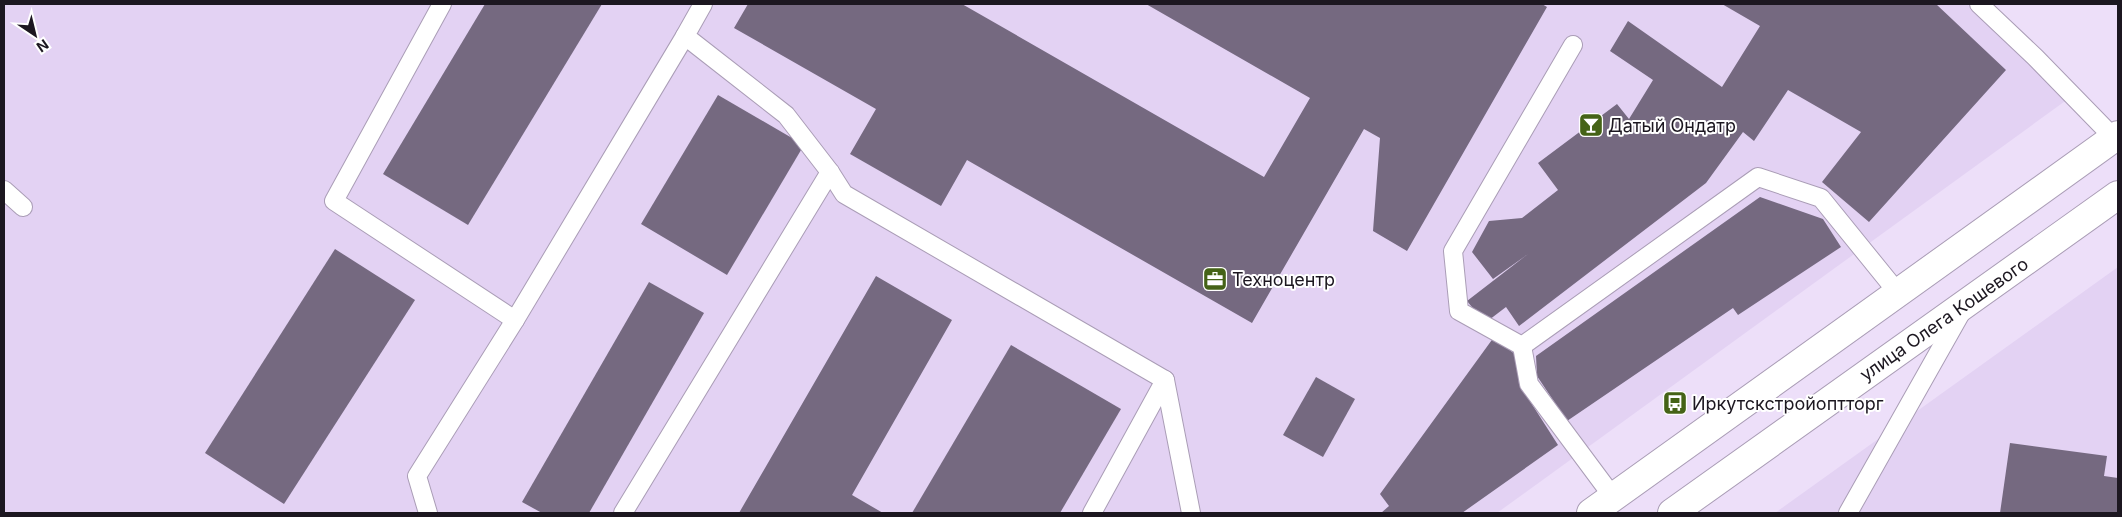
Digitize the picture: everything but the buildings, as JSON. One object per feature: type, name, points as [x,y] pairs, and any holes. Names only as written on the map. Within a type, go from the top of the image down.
[{"type":"main road","points":[[1591,513],[2117,136]]},
{"type":"main road","name":"улица Олега Кошевого","points":[[1672,513],[2118,195]]},
{"type":"lane","points":[[442,4],[334,200],[515,320]]},
{"type":"lane","points":[[428,513],[417,476],[515,320],[702,4]]},
{"type":"lane","points":[[1979,4],[2117,136]]},
{"type":"lane","points":[[684,36],[786,115],[830,172],[844,194],[1165,380],[1191,513]]},
{"type":"lane","points":[[1522,346],[1459,311],[1453,251],[1572,44]]},
{"type":"lane","points":[[623,513],[830,172]]},
{"type":"lane","points":[[1522,346],[1758,177],[1821,198],[1898,293]]},
{"type":"lane","points":[[4,190],[23,207]]},
{"type":"lane","points":[[1848,513],[1966,303]]},
{"type":"lane","points":[[1522,346],[1529,384],[1613,498]]},
{"type":"lane","points":[[1092,513],[1165,380]]},
{"type":"shaded area","points":[[4,4],[1967,4],[2068,99],[1497,513],[4,513]]},
{"type":"shaded area","points":[[2118,267],[2118,513],[1775,513]]},
{"type":"place","name":"Датый Ондатр","points":[[1591,125]]},
{"type":"place","name":"Техноцентр","points":[[1215,279]]},
{"type":"place","name":"Иркутскстройоптторг","points":[[1675,403]]}]
